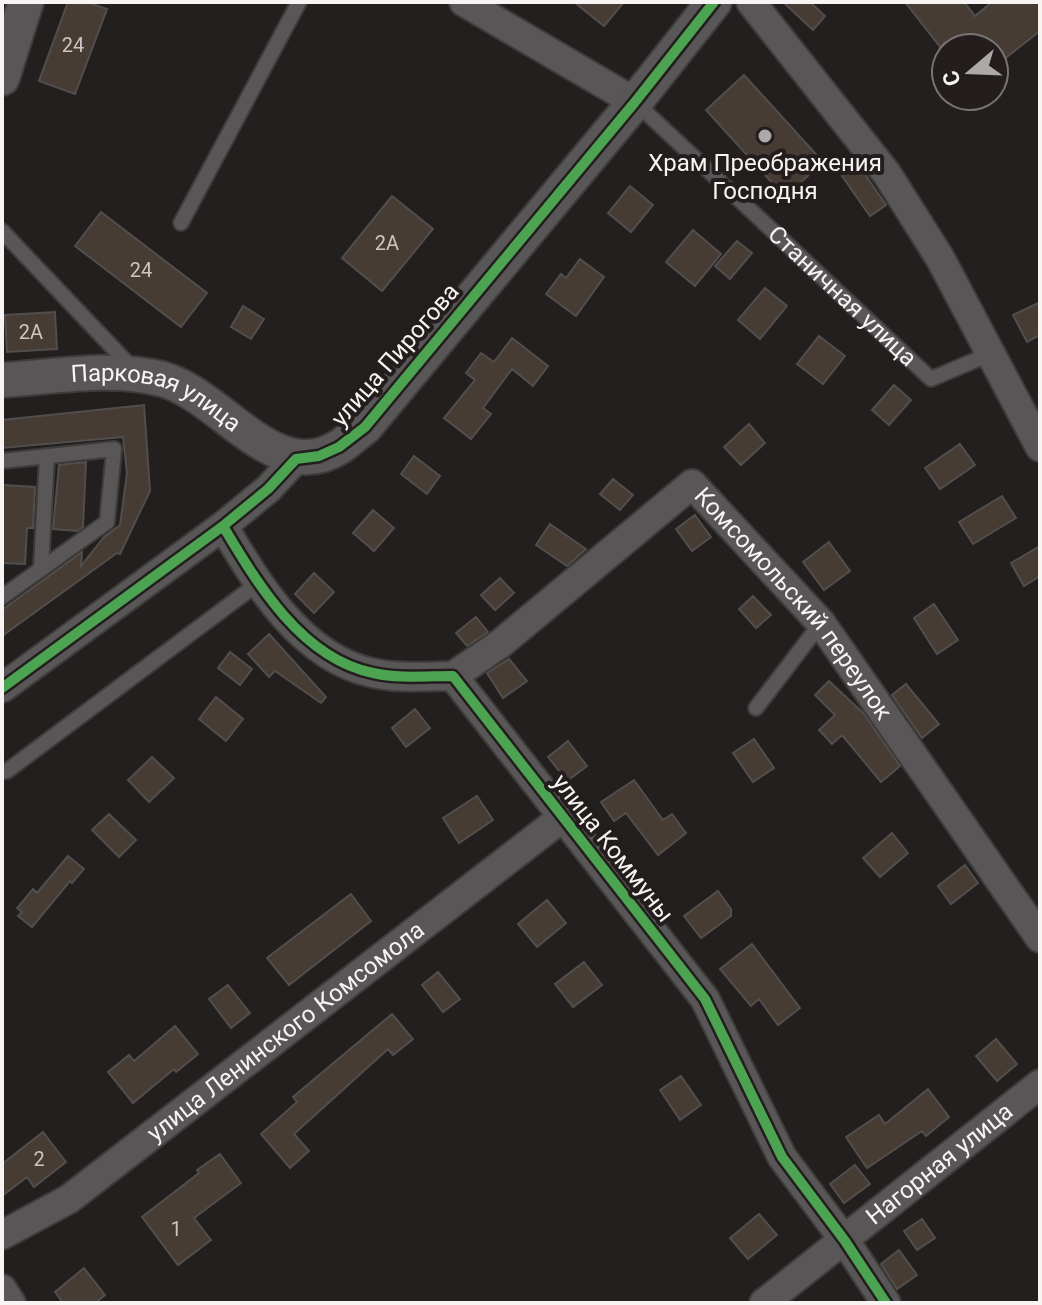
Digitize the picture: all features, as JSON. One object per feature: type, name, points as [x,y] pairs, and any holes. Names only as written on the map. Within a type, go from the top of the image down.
[{"type":"street","points":[[2,75],[26,2]]},
{"type":"street","points":[[464,2],[635,102]]},
{"type":"street","name":"улица Пирогова","points":[[296,459],[319,456],[339,447],[365,427],[635,102],[714,2]]},
{"type":"street","points":[[751,2],[887,174],[940,258],[1040,447]]},
{"type":"street","name":"Парковая улица","points":[[2,380],[116,373],[165,380],[199,395],[275,452],[296,459]]},
{"type":"street","points":[[2,688],[223,526],[268,489],[296,459]]},
{"type":"street","name":"Комсомольский переулок","points":[[453,676],[500,644],[692,484],[821,623],[1040,938]]},
{"type":"street","points":[[223,526],[257,584],[303,635],[339,661],[371,673],[401,677],[453,676]]},
{"type":"street","name":"улица Коммуны","points":[[453,676],[705,999],[782,1157],[845,1241],[886,1303]]},
{"type":"street","name":"улица Ленинского Комсомола","points":[[2,1235],[69,1199],[563,817]]},
{"type":"street","name":"Нагорная улица","points":[[764,1303],[1040,1084]]},
{"type":"street","points":[[2,1289],[11,1303]]},
{"type":"lane","points":[[181,223],[299,2]]},
{"type":"lane","name":"Станичная улица","points":[[635,102],[931,379],[992,353]]},
{"type":"lane","points":[[2,231],[138,375]]},
{"type":"lane","points":[[2,461],[114,449],[107,522],[2,597]]},
{"type":"lane","points":[[41,569],[47,456]]},
{"type":"lane","points":[[2,772],[257,584]]},
{"type":"lane","points":[[756,708],[821,623]]},
{"type":"building","points":[[68,2],[87,2],[107,9],[75,94],[39,81]]},
{"type":"building","points":[[574,2],[624,2],[604,26]]},
{"type":"building","points":[[783,2],[810,2],[825,16],[813,30]]},
{"type":"building","points":[[905,2],[964,2],[975,16],[992,2],[1040,2],[1040,31],[1010,54],[1010,32],[930,34]]},
{"type":"building","name":"Храм Преображения Господня","points":[[744,75],[823,162],[785,197],[706,110]]},
{"type":"building","points":[[858,164],[886,205],[870,216],[842,176]]},
{"type":"building","points":[[630,186],[653,205],[631,232],[608,213]]},
{"type":"building","points":[[392,196],[433,229],[382,291],[342,258]]},
{"type":"building","points":[[101,212],[207,293],[181,327],[75,246]]},
{"type":"building","points":[[693,230],[721,254],[695,286],[666,262]]},
{"type":"building","points":[[737,241],[752,253],[730,279],[715,266]]},
{"type":"building","points":[[580,259],[604,277],[576,316],[546,294],[561,274],[566,278]]},
{"type":"building","points":[[765,288],[787,306],[760,339],[738,320]]},
{"type":"building","points":[[1040,302],[1040,335],[1027,342],[1013,315]]},
{"type":"building","points":[[243,306],[264,319],[251,339],[231,327]]},
{"type":"building","points":[[55,312],[57,349],[7,352],[5,315]]},
{"type":"building","points":[[819,336],[845,356],[823,384],[797,364]]},
{"type":"building","points":[[512,338],[548,366],[533,386],[512,369],[483,408],[491,414],[471,439],[444,418],[475,380],[466,373],[481,353],[494,362]]},
{"type":"building","points":[[894,385],[911,400],[889,425],[872,410]]},
{"type":"building","points":[[144,405],[150,491],[120,554],[117,553],[2,636],[2,610],[82,552],[81,566],[104,537],[120,525],[127,473],[123,437],[2,448],[2,420]]},
{"type":"building","points":[[749,424],[765,443],[741,465],[724,447]]},
{"type":"building","points":[[960,444],[975,465],[940,489],[925,468]]},
{"type":"building","points":[[414,456],[440,476],[427,494],[401,474]]},
{"type":"building","points":[[86,462],[83,527],[78,531],[53,529],[59,465]]},
{"type":"building","points":[[613,479],[633,495],[620,510],[600,494]]},
{"type":"building","points":[[3,485],[35,487],[33,528],[27,528],[25,564],[2,563]]},
{"type":"building","points":[[1002,496],[1016,518],[973,544],[959,522]]},
{"type":"building","points":[[373,510],[394,528],[374,551],[353,533]]},
{"type":"building","points":[[695,515],[711,537],[692,551],[676,529]]},
{"type":"building","points":[[550,524],[586,549],[567,566],[536,545]]},
{"type":"building","points":[[829,542],[850,571],[824,590],[803,562]]},
{"type":"building","points":[[1040,546],[1040,576],[1024,586],[1011,563]]},
{"type":"building","points":[[314,573],[334,592],[314,613],[295,594]]},
{"type":"building","points":[[500,578],[514,593],[495,610],[481,595]]},
{"type":"building","points":[[753,596],[771,615],[756,628],[739,609]]},
{"type":"building","points":[[934,604],[958,640],[937,654],[914,618]]},
{"type":"building","points":[[476,617],[488,632],[467,646],[456,633]]},
{"type":"building","points":[[269,634],[326,697],[321,703],[275,671],[269,677],[248,654]]},
{"type":"building","points":[[230,652],[252,669],[240,685],[218,668]]},
{"type":"building","points":[[509,659],[527,681],[503,698],[487,673]]},
{"type":"building","points":[[829,681],[864,714],[900,766],[881,782],[842,735],[832,744],[819,730],[835,715],[815,695]]},
{"type":"building","points":[[906,684],[939,724],[922,738],[892,695]]},
{"type":"building","points":[[216,697],[243,719],[226,741],[199,719]]},
{"type":"building","points":[[415,709],[430,728],[406,747],[392,728]]},
{"type":"building","points":[[754,739],[774,768],[753,782],[733,753]]},
{"type":"building","points":[[568,741],[587,766],[567,781],[548,757]]},
{"type":"building","points":[[152,757],[174,778],[149,802],[128,780]]},
{"type":"building","points":[[634,780],[663,820],[672,814],[686,833],[658,855],[626,813],[614,821],[601,802]]},
{"type":"building","points":[[477,796],[493,820],[459,843],[443,818]]},
{"type":"building","points":[[109,814],[136,840],[119,857],[92,830]]},
{"type":"building","points":[[892,833],[908,853],[880,877],[863,858]]},
{"type":"building","points":[[68,856],[84,869],[72,883],[70,881],[32,927],[18,916],[22,912],[17,908],[33,889],[37,893]]},
{"type":"building","points":[[965,865],[978,883],[951,904],[938,886]]},
{"type":"building","points":[[718,891],[731,909],[731,916],[701,938],[684,916]]},
{"type":"building","points":[[351,894],[371,921],[289,985],[267,958]]},
{"type":"building","points":[[547,900],[566,923],[537,947],[518,924]]},
{"type":"building","points":[[752,944],[800,1008],[778,1025],[759,999],[751,1006],[720,969]]},
{"type":"building","points":[[584,962],[602,985],[573,1007],[555,984]]},
{"type":"building","points":[[438,972],[460,999],[443,1012],[422,985]]},
{"type":"building","points":[[228,985],[250,1013],[231,1028],[209,999]]},
{"type":"building","points":[[392,1014],[413,1039],[393,1055],[388,1049],[294,1134],[309,1151],[290,1168],[261,1134],[297,1102],[293,1097]]},
{"type":"building","points":[[175,1026],[198,1054],[176,1072],[174,1069],[133,1103],[108,1072],[129,1055],[134,1061]]},
{"type":"building","points":[[996,1039],[1017,1064],[997,1081],[976,1056]]},
{"type":"building","points":[[681,1076],[701,1105],[680,1120],[660,1090]]},
{"type":"building","points":[[928,1089],[949,1117],[926,1136],[922,1131],[867,1168],[846,1137],[879,1115],[885,1124]]},
{"type":"building","points":[[43,1132],[66,1162],[34,1187],[27,1177],[2,1196],[2,1164]]},
{"type":"building","points":[[220,1154],[241,1183],[194,1218],[211,1240],[178,1265],[142,1217]]},
{"type":"building","points":[[855,1165],[870,1184],[844,1203],[830,1184]]},
{"type":"building","points":[[759,1214],[777,1235],[748,1259],[730,1238]]},
{"type":"building","points":[[922,1219],[935,1238],[917,1250],[904,1231]]},
{"type":"building","points":[[899,1250],[917,1275],[897,1289],[881,1264]]},
{"type":"building","points":[[84,1268],[105,1295],[95,1303],[63,1303],[55,1292]]},
{"type":"cycle path","points":[[2,688],[223,526],[268,489],[296,459],[319,456],[339,447],[365,427],[635,102],[714,2]]},
{"type":"cycle path","points":[[223,526],[266,594],[303,635],[324,652],[347,665],[383,675],[453,676],[705,999],[782,1157],[845,1241],[886,1303]]},
{"type":"place","name":"Храм Преображения Господня","points":[[765,136]]}]
